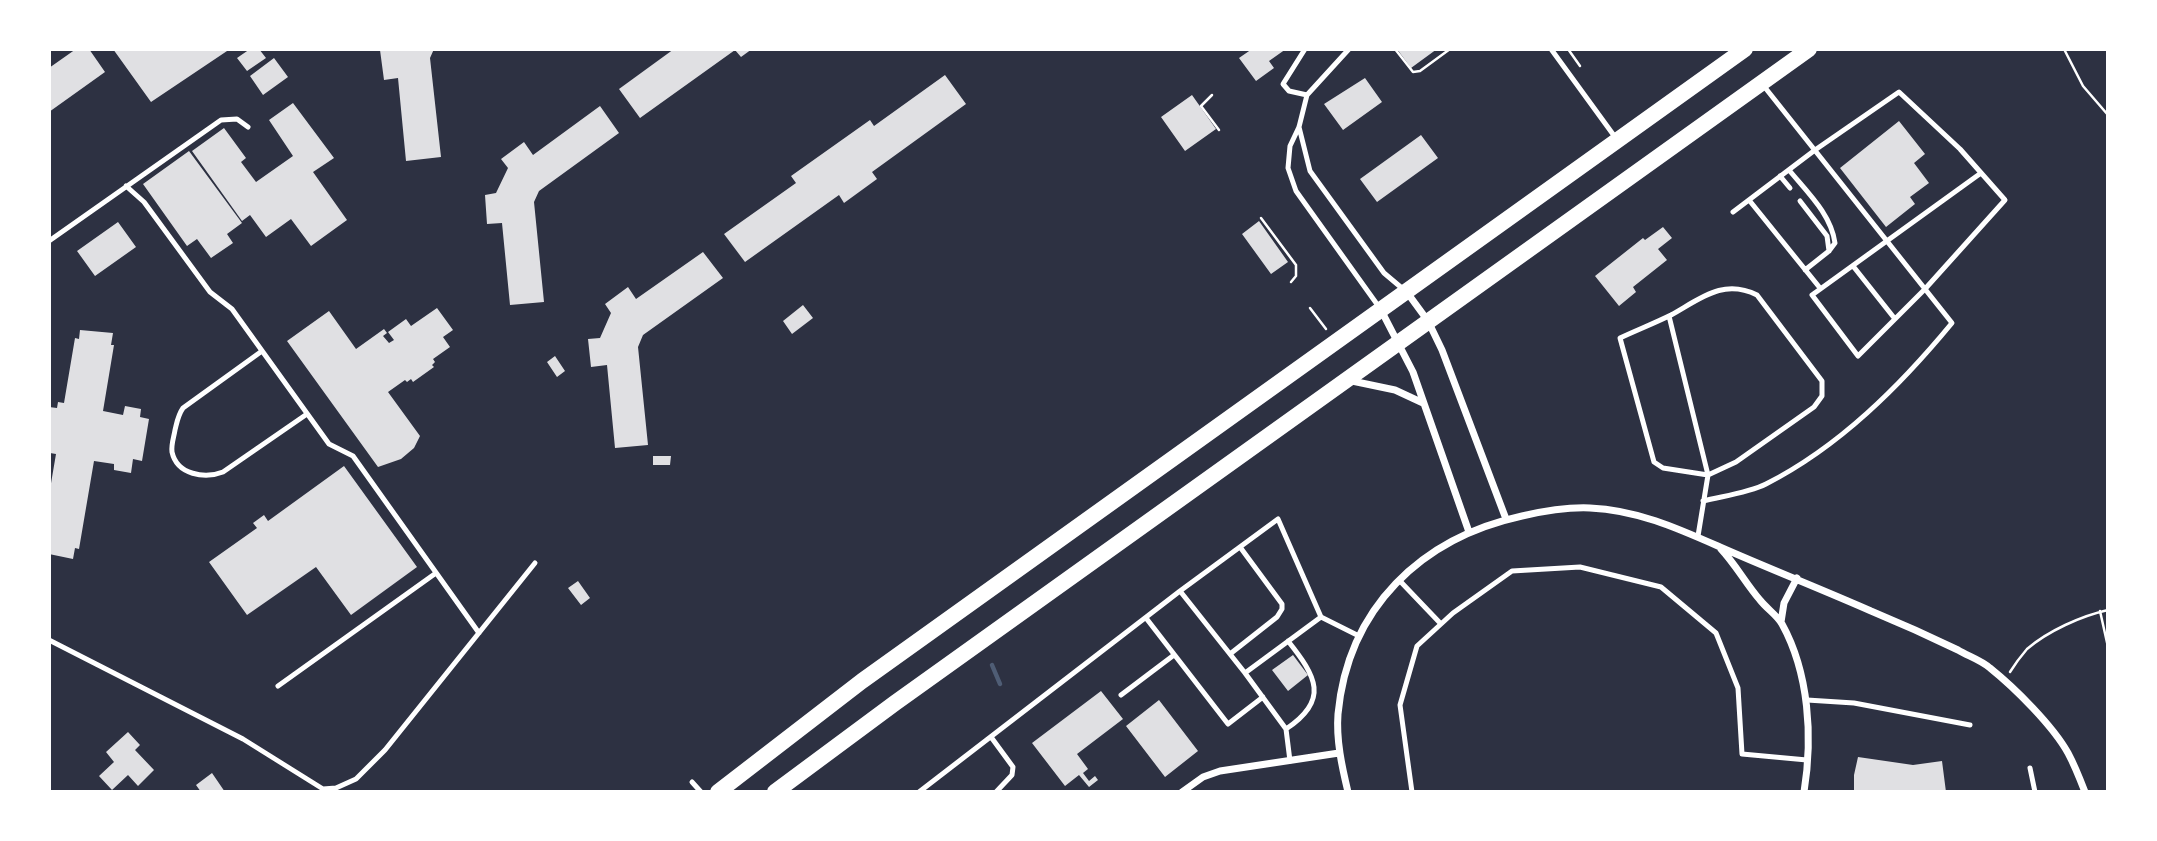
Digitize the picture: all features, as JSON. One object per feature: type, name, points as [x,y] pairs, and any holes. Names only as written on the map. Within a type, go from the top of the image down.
[{"type":"main road","points":[[719,792],[862,681],[1745,49]]},
{"type":"main road","points":[[775,792],[895,703],[1809,49]]},
{"type":"street","points":[[1406,291],[1428,321],[1447,361],[1506,519]]},
{"type":"street","points":[[1381,310],[1413,372],[1469,532]]},
{"type":"street","points":[[1347,380],[1395,390],[1424,404]]},
{"type":"street","points":[[1348,792],[1339,753],[1338,715],[1346,671],[1359,636],[1381,599],[1428,555],[1469,532],[1506,519],[1542,511],[1591,508],[1634,513],[1698,536],[1928,635],[1988,666],[2025,699],[2067,752],[2085,792]]},
{"type":"street","points":[[1718,546],[1760,600],[1781,622],[1795,656],[1807,699],[1804,792]]},
{"type":"street","points":[[1781,622],[1784,603],[1797,578]]},
{"type":"street","points":[[1182,792],[1203,777],[1220,771],[1339,753]]},
{"type":"lane","points":[[1305,49],[1283,84],[1289,91],[1307,95]]},
{"type":"lane","points":[[1349,49],[1307,95],[1299,127],[1290,146],[1288,168],[1296,191],[1381,310]]},
{"type":"lane","points":[[1551,49],[1617,141]]},
{"type":"lane","points":[[1703,501],[1764,485],[1807,459],[1874,409],[1952,323],[1762,83]]},
{"type":"lane","points":[[1733,212],[1815,150],[1899,92],[1951,141],[1981,173],[2005,200],[1925,289],[1858,356],[1812,295],[1981,173]]},
{"type":"lane","points":[[49,241],[221,120],[237,118],[248,127]]},
{"type":"lane","points":[[1299,127],[1310,171],[1384,273],[1406,291]]},
{"type":"lane","points":[[1789,170],[1823,212],[1833,229],[1836,243],[1805,270]]},
{"type":"lane","points":[[1780,176],[1790,188]]},
{"type":"lane","points":[[126,186],[144,202],[210,292],[229,305],[329,444],[353,456],[479,632]]},
{"type":"lane","points":[[1749,200],[1820,288]]},
{"type":"lane","points":[[1800,201],[1827,236],[1829,251]]},
{"type":"lane","points":[[1853,266],[1895,319]]},
{"type":"lane","points":[[1744,288],[1757,295],[1822,381],[1822,396],[1814,407],[1736,462],[1708,475],[1663,468],[1654,462],[1620,338],[1669,316],[1710,292],[1744,288]]},
{"type":"lane","points":[[1669,316],[1708,475],[1698,536]]},
{"type":"lane","points":[[262,351],[178,414],[172,446],[177,463],[184,470],[200,475],[223,472],[307,414]]},
{"type":"lane","points":[[919,792],[1180,591],[1279,519],[1321,617],[1359,636]]},
{"type":"lane","points":[[1230,654],[1277,617],[1282,609],[1282,604],[1240,547]]},
{"type":"lane","points":[[49,640],[243,739],[323,789],[336,788],[356,779],[386,750],[535,563]]},
{"type":"lane","points":[[1412,792],[1400,705],[1417,646],[1441,624],[1512,571],[1580,568],[1661,587],[1716,633],[1738,688],[1742,754],[1807,760]]},
{"type":"lane","points":[[278,686],[436,573]]},
{"type":"lane","points":[[1399,580],[1441,624]]},
{"type":"lane","points":[[1180,591],[1286,729],[1290,761]]},
{"type":"lane","points":[[1245,673],[1321,617]]},
{"type":"lane","points":[[1146,618],[1228,724],[1262,697]]},
{"type":"lane","points":[[1286,729],[1307,711],[1312,702],[1315,685],[1305,662],[1288,641]]},
{"type":"lane","points":[[1121,695],[1174,655]]},
{"type":"lane","points":[[1807,699],[1854,703],[1970,724]]},
{"type":"lane","points":[[990,737],[1013,767],[1013,775],[996,792]]},
{"type":"lane","points":[[2030,768],[2035,792]]},
{"type":"lane","points":[[692,782],[701,792]]},
{"type":"lane","points":[[341,792],[346,783]]},
{"type":"path","points":[[1395,49],[1413,72],[1420,71],[1450,49]]},
{"type":"path","points":[[1568,49],[1580,66]]},
{"type":"path","points":[[2064,49],[2083,86],[2108,116]]},
{"type":"path","points":[[1212,95],[1201,103],[1219,130]]},
{"type":"path","points":[[1261,218],[1297,269],[1292,282]]},
{"type":"path","points":[[1310,308],[1326,329]]},
{"type":"path","points":[[2004,680],[2027,649],[2077,620],[2108,610]]},
{"type":"path","points":[[2101,611],[2108,648]]},
{"type":"building","points":[[76,49],[89,49],[105,72],[49,112],[49,68]]},
{"type":"building","points":[[113,49],[230,49],[151,102]]},
{"type":"building","points":[[250,49],[259,49],[266,58],[247,71],[237,58]]},
{"type":"building","points":[[434,49],[430,58],[441,157],[406,161],[398,78],[384,80],[380,50]]},
{"type":"building","points":[[674,49],[752,49],[741,57],[735,50],[640,118],[619,89]]},
{"type":"building","points":[[1252,49],[1286,49],[1269,61],[1274,68],[1256,81],[1239,58]]},
{"type":"building","points":[[1397,49],[1437,49],[1411,68]]},
{"type":"building","points":[[274,58],[288,77],[263,95],[250,76]]},
{"type":"building","points":[[945,75],[966,104],[872,172],[877,179],[844,203],[839,195],[745,262],[724,234],[796,183],[791,176],[870,120],[874,126]]},
{"type":"building","points":[[1365,78],[1382,102],[1343,130],[1324,104]]},
{"type":"building","points":[[1192,95],[1216,129],[1185,151],[1161,117]]},
{"type":"building","points":[[293,103],[334,158],[313,172],[347,220],[311,246],[291,219],[266,237],[250,215],[242,221],[192,151],[224,128],[246,158],[241,162],[256,182],[293,156],[269,120]]},
{"type":"building","points":[[600,106],[619,133],[539,191],[534,202],[544,302],[510,305],[502,223],[487,224],[485,195],[496,193],[508,168],[501,159],[524,142],[533,155]]},
{"type":"building","points":[[1899,121],[1925,154],[1914,163],[1929,183],[1910,197],[1915,204],[1886,227],[1840,168]]},
{"type":"building","points":[[1421,135],[1438,158],[1377,202],[1360,179]]},
{"type":"building","points":[[189,151],[242,223],[227,234],[233,243],[211,258],[197,239],[187,246],[143,184]]},
{"type":"building","points":[[1259,221],[1288,262],[1271,274],[1242,234]]},
{"type":"building","points":[[118,222],[136,247],[95,276],[77,251]]},
{"type":"building","points":[[1663,227],[1672,238],[1658,249],[1667,260],[1633,287],[1636,292],[1619,306],[1595,276],[1643,238],[1645,240]]},
{"type":"building","points":[[703,252],[723,278],[643,335],[638,347],[648,445],[615,448],[607,365],[591,367],[588,339],[600,338],[611,313],[605,304],[628,287],[636,299]]},
{"type":"building","points":[[803,305],[813,318],[792,334],[783,321]]},
{"type":"building","points":[[437,308],[453,330],[443,337],[450,347],[433,359],[434,367],[413,382],[411,379],[407,382],[405,380],[388,392],[420,436],[414,448],[401,459],[378,467],[287,341],[329,311],[356,349],[384,329],[387,333],[383,336],[389,343],[394,340],[388,332],[406,319],[411,326]]},
{"type":"building","points":[[80,330],[113,333],[111,345],[114,345],[103,411],[123,415],[125,406],[141,409],[140,417],[149,419],[142,461],[133,459],[131,473],[114,470],[114,464],[94,461],[79,549],[75,548],[73,559],[49,554],[49,495],[56,454],[50,453],[49,407],[57,408],[58,402],[64,403],[75,338],[79,339]]},
{"type":"building","points":[[555,356],[565,371],[557,377],[547,362]]},
{"type":"building","points":[[653,456],[671,456],[670,465],[653,465]]},
{"type":"building","points":[[344,466],[417,567],[351,615],[316,567],[247,615],[209,562],[257,528],[253,523],[264,515],[268,521]]},
{"type":"building","points":[[578,581],[590,598],[581,605],[568,588]]},
{"type":"building","points":[[1293,655],[1308,675],[1288,691],[1272,670]]},
{"type":"building","points":[[1101,691],[1123,719],[1077,754],[1088,769],[1083,773],[1089,781],[1095,776],[1098,780],[1089,787],[1079,775],[1065,786],[1032,743]]},
{"type":"building","points":[[1159,700],[1198,751],[1165,777],[1126,726]]},
{"type":"building","points":[[128,732],[140,745],[135,750],[154,770],[138,786],[128,775],[112,790],[99,776],[114,762],[106,752]]},
{"type":"building","points":[[1858,757],[1913,765],[1942,761],[1946,792],[1854,792]]},
{"type":"building","points":[[212,773],[225,792],[201,792],[196,785]]},
{"type":"waterway","points":[[992,665],[1000,684]]}]
